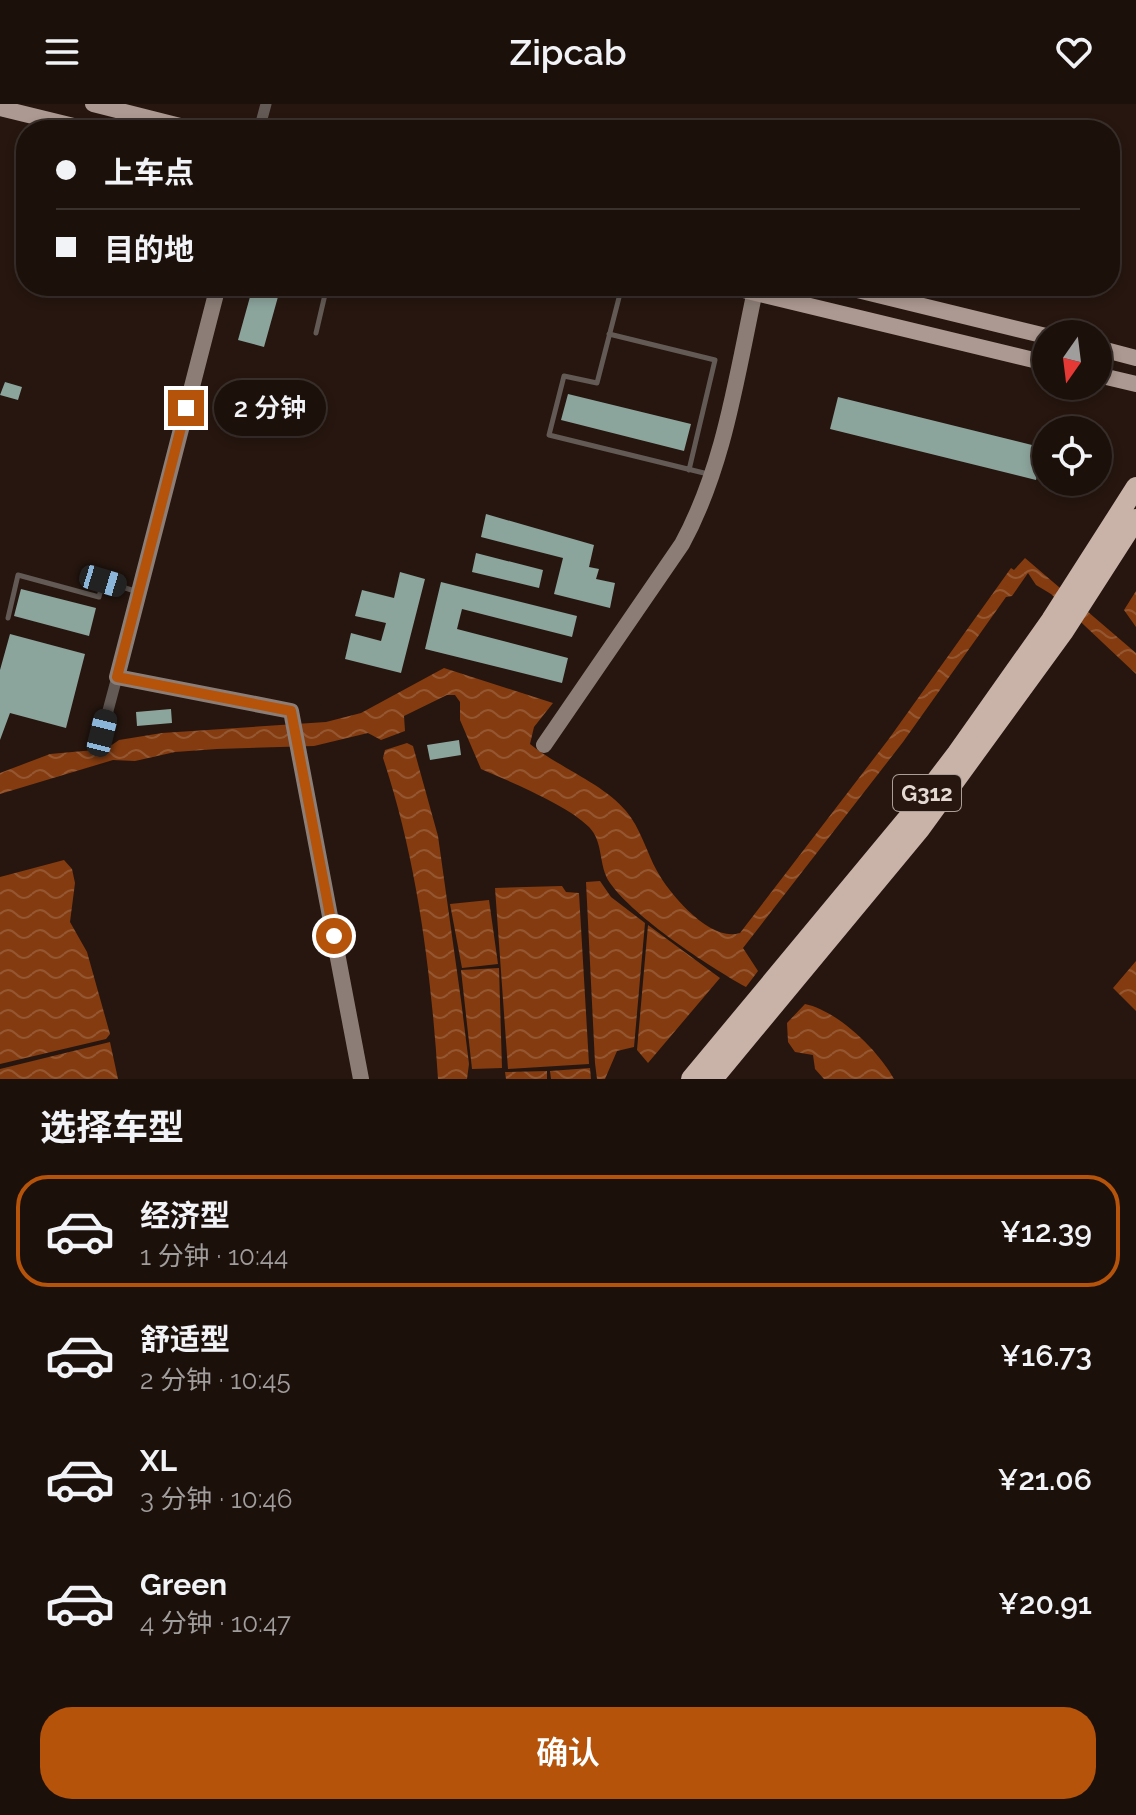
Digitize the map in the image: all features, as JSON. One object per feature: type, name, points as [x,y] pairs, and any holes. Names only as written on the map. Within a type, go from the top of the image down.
[{"type":"highway","name":"G312","points":[[691,1079],[949,764],[1060,607],[1136,487]]},
{"type":"highway","name":"G312","points":[[713,1079],[920,829],[1064,631],[1136,519]]},
{"type":"main road","points":[[93,104],[160,120]]},
{"type":"main road","points":[[0,108],[49,120]]},
{"type":"main road","points":[[783,296],[1032,359]]},
{"type":"main road","points":[[882,296],[1032,333]]},
{"type":"main road","points":[[1112,352],[1136,358]]},
{"type":"main road","points":[[1112,378],[1136,384]]},
{"type":"street","points":[[102,733],[215,296]]},
{"type":"street","points":[[544,745],[682,544],[700,511],[712,476],[754,296]]},
{"type":"street","points":[[117,677],[291,711],[361,1079]]},
{"type":"lane","points":[[316,333],[325,296]]},
{"type":"lane","points":[[619,296],[597,383],[564,376],[549,435],[712,476]]},
{"type":"lane","points":[[609,334],[715,360],[689,470]]},
{"type":"lane","points":[[8,618],[18,575],[99,597],[103,581],[139,592]]},
{"type":"water","points":[[1025,558],[1136,653],[1136,674],[1051,594],[1036,585],[1028,573],[1012,596],[1006,597],[903,742],[743,948],[758,971],[746,987],[673,940],[621,897],[606,876],[594,833],[580,819],[538,795],[481,769],[460,720],[460,702],[455,695],[447,695],[404,716],[405,731],[381,740],[368,733],[314,746],[217,749],[175,752],[135,761],[113,760],[0,794],[0,773],[50,754],[106,749],[119,740],[162,733],[326,722],[361,713],[444,668],[553,703],[534,727],[530,744],[617,801],[635,825],[663,881],[692,915],[717,931],[740,933],[888,740],[1011,568],[1014,570]]},
{"type":"water","points":[[1136,591],[1136,627],[1124,610]]},
{"type":"water","points":[[407,743],[413,746],[438,836],[469,1064],[467,1079],[438,1079],[421,916],[405,836],[383,758],[385,750]]},
{"type":"water","points":[[64,860],[72,869],[75,883],[70,922],[87,952],[110,1034],[106,1039],[0,1064],[0,877]]},
{"type":"water","points":[[600,881],[611,897],[645,923],[634,1047],[617,1051],[605,1079],[597,1079],[595,1063],[586,882]]},
{"type":"water","points":[[562,886],[566,892],[579,893],[589,1064],[508,1069],[495,888]]},
{"type":"water","points":[[489,900],[498,964],[462,968],[450,904]]},
{"type":"water","points":[[648,925],[720,978],[648,1063],[637,1050]]},
{"type":"water","points":[[1136,961],[1136,1011],[1113,988]]},
{"type":"water","points":[[499,968],[502,1068],[472,1069],[461,970]]},
{"type":"water","points":[[805,1004],[831,1015],[856,1033],[894,1079],[824,1079],[815,1069],[813,1055],[795,1052],[788,1042],[787,1023]]},
{"type":"water","points":[[110,1042],[118,1079],[0,1079],[0,1069]]},
{"type":"water","points":[[590,1068],[591,1079],[551,1079],[550,1071]]},
{"type":"water","points":[[547,1071],[547,1079],[506,1079],[505,1072]]},
{"type":"building","points":[[250,296],[278,296],[264,347],[238,340]]},
{"type":"building","points":[[5,382],[22,387],[18,400],[0,395]]},
{"type":"building","points":[[568,394],[691,424],[684,451],[561,420]]},
{"type":"building","points":[[838,397],[1032,445],[1032,479],[830,429]]},
{"type":"building","points":[[486,514],[594,545],[589,567],[599,569],[596,579],[615,583],[610,608],[554,594],[563,558],[481,537]]},
{"type":"building","points":[[476,553],[543,570],[539,588],[472,572]]},
{"type":"building","points":[[400,572],[425,579],[401,673],[345,659],[351,633],[381,641],[386,623],[355,616],[362,590],[394,598]]},
{"type":"building","points":[[441,582],[577,616],[572,637],[462,609],[457,629],[568,658],[562,683],[425,649]]},
{"type":"building","points":[[21,589],[96,608],[89,636],[14,616]]},
{"type":"building","points":[[10,634],[85,654],[66,728],[10,713],[0,740],[0,670]]},
{"type":"building","points":[[171,709],[172,723],[137,726],[136,712]]},
{"type":"building","points":[[459,740],[461,755],[430,760],[427,745]]},
{"type":"route","points":[[186,408],[117,677],[291,711],[334,936]]}]
